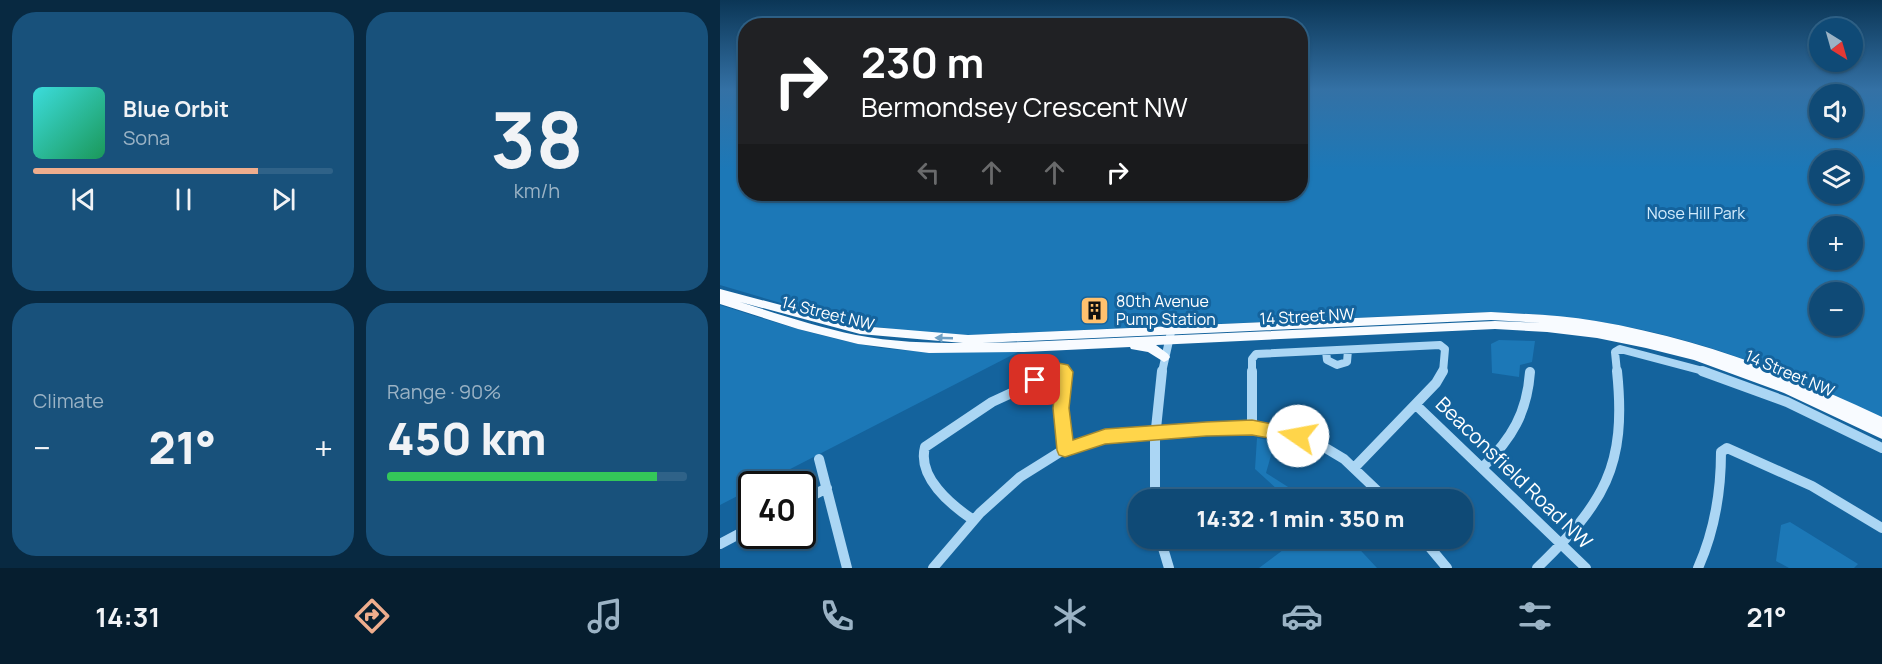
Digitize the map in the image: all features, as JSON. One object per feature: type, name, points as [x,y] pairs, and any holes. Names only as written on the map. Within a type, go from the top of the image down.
[{"type":"main road","name":"14 Street NW","points":[[720,292],[807,318],[892,335],[968,339],[1169,336],[1495,325],[1572,329],[1651,343],[1708,358],[1790,390],[1882,433]]},
{"type":"main road","name":"14 Street NW","points":[[720,300],[798,325],[890,344],[965,349],[1124,341],[1169,336],[1491,316],[1569,320],[1652,334],[1708,350],[1792,381],[1882,423]]},
{"type":"main road","points":[[1124,341],[1130,345],[1151,348],[1164,357]]},
{"type":"street","points":[[1154,489],[1156,432],[1164,357],[1169,336]]},
{"type":"street","points":[[1252,427],[1252,359],[1256,354],[1440,345],[1445,349],[1443,372],[1416,405],[1355,467]]},
{"type":"street","points":[[1538,568],[1563,545],[1595,508],[1616,464],[1622,425],[1622,400],[1615,352],[1620,349],[1694,367],[1761,390],[1882,447]]},
{"type":"street","points":[[1326,351],[1327,360],[1337,365],[1347,362],[1348,350]]},
{"type":"street","points":[[972,519],[952,505],[939,490],[923,456],[925,447],[992,402],[1063,369],[1065,372],[1062,430],[1065,450]]},
{"type":"street","points":[[1483,467],[1507,444],[1519,425],[1529,398],[1530,372]]},
{"type":"street","name":"Beaconsfield Road NW","points":[[1416,405],[1587,568]]},
{"type":"street","points":[[933,568],[972,519],[1003,489],[1034,466],[1065,450],[1105,436],[1252,427],[1298,436],[1314,442],[1355,467],[1376,489]]},
{"type":"street","points":[[1698,568],[1708,549],[1720,500],[1721,452],[1727,448],[1812,486],[1882,528]]},
{"type":"street","points":[[819,459],[847,568]]},
{"type":"street","points":[[816,494],[827,488]]},
{"type":"street","points":[[720,544],[738,534]]},
{"type":"street","points":[[1163,549],[1168,568]]},
{"type":"street","points":[[1432,549],[1448,568]]},
{"type":"green space","name":"Nose Hill Park","points":[[720,116],[738,116],[738,201],[1308,201],[1308,116],[1809,116],[1809,138],[1863,138],[1863,116],[1882,116],[1882,419],[1784,375],[1690,342],[1592,321],[1540,315],[1485,312],[970,335],[919,333],[845,322],[720,285]]},
{"type":"green space","points":[[720,305],[819,335],[881,348],[933,352],[1020,351],[786,471],[738,471],[738,496],[720,505]]},
{"type":"green space","points":[[1499,340],[1535,341],[1532,362],[1520,365],[1519,377],[1492,373],[1491,344]]},
{"type":"green space","points":[[1257,438],[1275,441],[1266,473],[1291,489],[1277,489],[1255,469]]},
{"type":"green space","points":[[1790,522],[1858,564],[1854,568],[1789,568],[1776,561],[1781,525]]},
{"type":"green space","points":[[1284,549],[1359,549],[1377,568],[1259,568]]},
{"type":"place","name":"80th Avenue Pump Station","points":[[1095,310]]},
{"type":"route","points":[[1035,380],[1058,370],[1063,369],[1065,372],[1061,408],[1065,450],[1105,436],[1156,432],[1252,427],[1298,436]]}]
